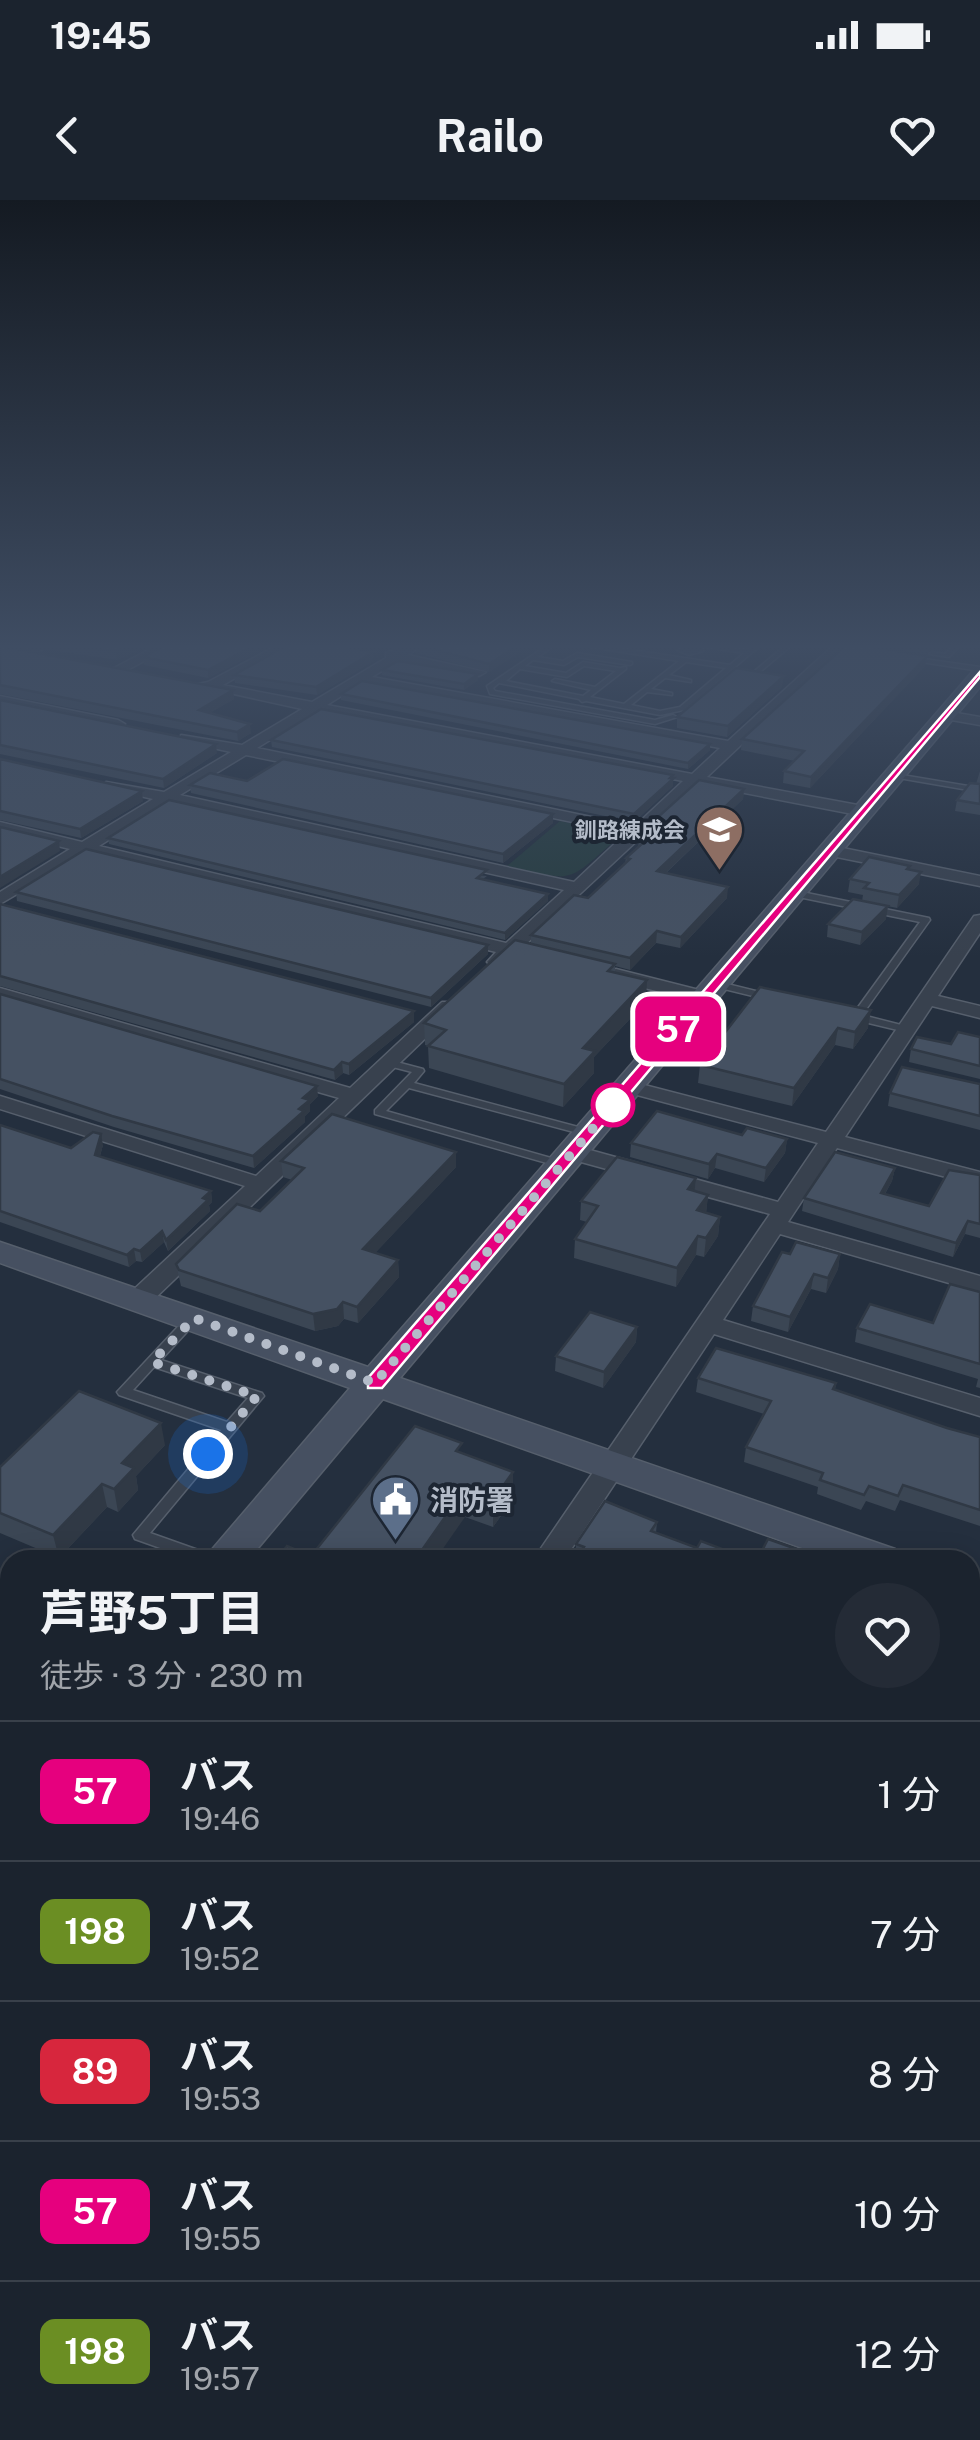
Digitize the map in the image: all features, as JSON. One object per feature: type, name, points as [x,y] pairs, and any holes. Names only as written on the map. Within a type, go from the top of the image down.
[{"type":"street","points":[[237,749],[638,831]]},
{"type":"street","points":[[536,749],[863,811]]},
{"type":"street","points":[[486,972],[520,952],[575,887],[728,749]]},
{"type":"street","points":[[233,1550],[915,749]]},
{"type":"street","points":[[6,904],[82,848],[244,750]]},
{"type":"street","points":[[93,780],[575,887]]},
{"type":"street","points":[[0,827],[520,952]]},
{"type":"street","points":[[828,850],[980,881]]},
{"type":"street","points":[[554,1550],[832,1139],[889,1067],[906,1029],[976,934]]},
{"type":"street","points":[[588,968],[709,990]]},
{"type":"street","points":[[0,994],[354,1096]]},
{"type":"street","points":[[140,1298],[389,1063],[426,1016],[460,995]]},
{"type":"street","points":[[927,1000],[980,1012]]},
{"type":"street","points":[[629,1087],[980,1179]]},
{"type":"street","points":[[0,1102],[258,1183]]},
{"type":"street","points":[[574,1150],[980,1284]]},
{"type":"street","points":[[0,1252],[852,1550]]},
{"type":"street","points":[[708,1324],[980,1407]]},
{"type":"lane","points":[[893,775],[980,790]]},
{"type":"lane","points":[[792,892],[926,920],[859,1018]]},
{"type":"lane","points":[[709,990],[787,1001]]},
{"type":"lane","points":[[841,1013],[906,1029]]},
{"type":"lane","points":[[389,1063],[418,1071],[378,1112],[574,1150]]},
{"type":"lane","points":[[407,1084],[574,1150]]},
{"type":"lane","points":[[194,1318],[124,1392],[230,1428]]},
{"type":"lane","points":[[152,1362],[257,1396],[140,1534],[183,1550]]},
{"type":"green space","points":[[560,821],[617,833],[619,837],[589,864],[569,875],[546,875],[507,866]]},
{"type":"building","points":[[17,749],[209,749],[163,779]]},
{"type":"building","points":[[313,749],[532,749],[673,775],[634,814]]},
{"type":"building","points":[[615,749],[705,749],[688,763]]},
{"type":"building","points":[[791,749],[838,749],[811,777],[784,771],[804,751]]},
{"type":"building","points":[[0,759],[142,791],[80,829],[0,811]]},
{"type":"building","points":[[283,759],[553,814],[503,854],[190,785],[210,773],[247,781]]},
{"type":"building","points":[[699,780],[744,789],[657,871],[728,887],[681,937],[657,931],[630,958],[531,935],[574,895],[588,898],[630,859],[626,858],[644,842],[639,841],[658,817]]},
{"type":"building","points":[[970,783],[980,784],[980,804],[957,800]]},
{"type":"building","points":[[169,800],[487,870],[477,878],[548,894],[505,933],[108,838]]},
{"type":"building","points":[[0,827],[59,841],[0,877]]},
{"type":"building","points":[[86,849],[488,945],[431,998],[16,892]]},
{"type":"building","points":[[869,857],[921,872],[899,895],[864,888],[869,883],[850,879]]},
{"type":"building","points":[[853,899],[888,906],[862,932],[828,924]]},
{"type":"building","points":[[0,904],[414,1011],[349,1064],[342,1062],[334,1070],[0,976]]},
{"type":"building","points":[[515,940],[615,964],[608,971],[647,980],[583,1048],[595,1051],[564,1084],[428,1046],[446,1030],[424,1023]]},
{"type":"building","points":[[760,987],[871,1010],[855,1032],[838,1028],[794,1088],[700,1065]]},
{"type":"building","points":[[0,994],[317,1086],[303,1098],[310,1100],[299,1109],[304,1111],[253,1156],[112,1116],[0,1079]]},
{"type":"building","points":[[958,1032],[980,1037],[980,1066],[911,1049],[917,1037],[951,1044]]},
{"type":"building","points":[[902,1067],[980,1084],[980,1116],[890,1093]]},
{"type":"building","points":[[657,1111],[742,1135],[747,1128],[787,1139],[766,1168],[717,1154],[709,1164],[631,1143]]},
{"type":"building","points":[[332,1114],[456,1152],[363,1249],[398,1260],[357,1307],[343,1302],[337,1309],[313,1314],[179,1270],[176,1264],[237,1204],[260,1211],[304,1168],[281,1161]]},
{"type":"building","points":[[0,1125],[71,1148],[93,1132],[101,1134],[95,1155],[211,1191],[203,1198],[208,1200],[166,1240],[162,1231],[140,1251],[134,1249],[127,1255],[0,1211]]},
{"type":"building","points":[[835,1152],[895,1168],[881,1193],[929,1206],[949,1170],[980,1175],[980,1224],[968,1221],[956,1243],[804,1198]]},
{"type":"building","points":[[617,1157],[696,1178],[688,1189],[708,1195],[697,1210],[720,1217],[706,1238],[698,1236],[677,1268],[575,1239],[598,1206],[581,1201]]},
{"type":"building","points":[[796,1242],[840,1254],[828,1278],[814,1274],[790,1317],[753,1306],[782,1252],[790,1254]]},
{"type":"building","points":[[950,1284],[980,1292],[980,1364],[857,1328],[870,1304],[933,1323]]},
{"type":"building","points":[[590,1312],[637,1327],[604,1372],[556,1356]]},
{"type":"building","points":[[716,1348],[836,1383],[833,1389],[980,1437],[980,1510],[903,1485],[898,1496],[869,1486],[864,1495],[820,1480],[823,1473],[746,1447],[771,1401],[698,1378]]},
{"type":"building","points":[[79,1391],[161,1423],[122,1463],[134,1468],[114,1489],[102,1484],[53,1535],[0,1513],[0,1467]]},
{"type":"building","points":[[415,1426],[462,1443],[456,1451],[513,1472],[493,1500],[464,1490],[422,1550],[316,1550]]},
{"type":"building","points":[[605,1501],[657,1522],[651,1531],[697,1548],[701,1541],[725,1550],[582,1550],[584,1547],[576,1544]]},
{"type":"building","points":[[768,1539],[799,1550],[762,1550]]},
{"type":"bus line","name":"57","points":[[375,1383],[915,749]]},
{"type":"place","name":"釧路練成会","points":[[720,872]]},
{"type":"place","name":"消防署","points":[[395,1542]]},
{"type":"route","points":[[208,1454],[257,1396],[152,1362],[194,1318],[375,1383],[613,1105]]}]
